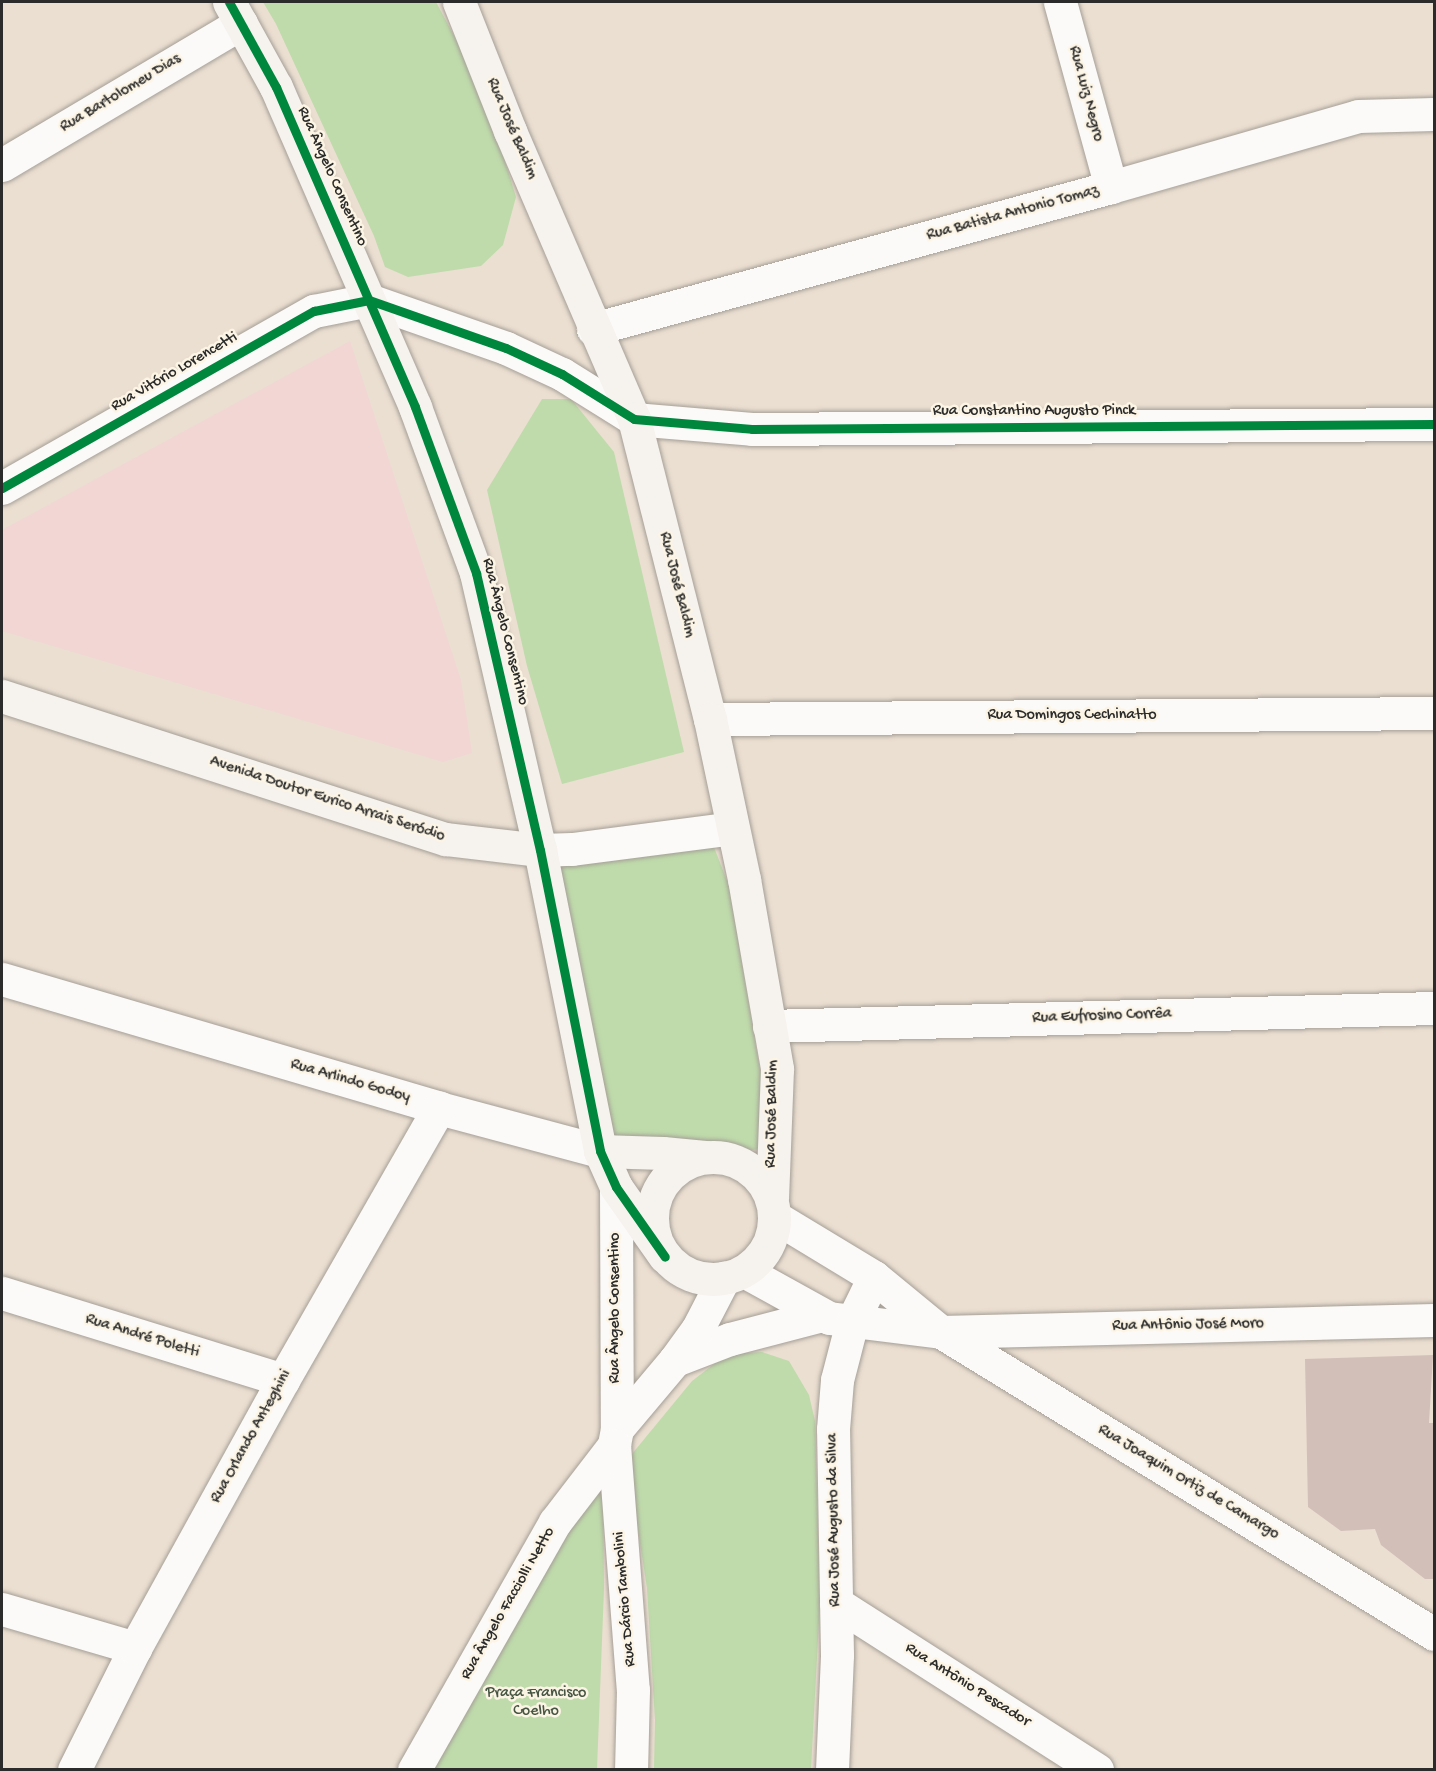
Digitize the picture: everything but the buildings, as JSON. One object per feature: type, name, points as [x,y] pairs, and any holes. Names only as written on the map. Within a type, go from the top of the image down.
[{"type":"street","name":"Rua José Baldim","points":[[459,2],[593,329],[634,419],[710,718],[733,828],[777,1069],[773,1208]]},
{"type":"street","name":"Rua Luiz Negro","points":[[1060,2],[1111,188]]},
{"type":"street","name":"Rua Bartolomeu Dias","points":[[2,165],[235,12]]},
{"type":"street","name":"Rua Ângelo Consentino","points":[[235,12],[276,87],[416,407],[476,573],[540,850],[600,1151],[616,1187],[665,1257]]},
{"type":"street","name":"Rua Batista Antonio Tomaz","points":[[593,329],[1111,188],[1358,116],[1434,114]]},
{"type":"street","points":[[369,300],[506,348],[562,374],[634,419]]},
{"type":"street","name":"Rua Vitório Lorencetti","points":[[2,488],[314,311],[369,300]]},
{"type":"street","name":"Rua Constantino Augusto Pinck","points":[[634,419],[752,429],[1434,424]]},
{"type":"street","name":"Avenida Doutor Eurico Arrais Seródio","points":[[2,696],[446,839],[540,850],[572,849],[733,828]]},
{"type":"street","name":"Rua Domingos Cechinatto","points":[[710,718],[1434,713]]},
{"type":"street","name":"Rua Arlindo Godoy","points":[[2,979],[439,1108],[600,1151],[705,1157]]},
{"type":"street","name":"Rua Eufrosino Corrêa","points":[[769,1026],[1434,1008]]},
{"type":"street","name":"Rua Orlando Anteghini","points":[[74,1770],[135,1648],[283,1380],[439,1108]]},
{"type":"street","points":[[615,1437],[675,1360],[734,1275],[757,1261],[767,1248],[773,1233],[773,1208],[761,1180],[745,1166],[726,1158],[705,1157],[684,1164],[668,1178],[656,1196],[652,1216],[655,1238],[665,1257],[692,1275],[734,1275],[837,1319]]},
{"type":"street","name":"Rua Ângelo Consentino","points":[[615,1437],[616,1187]]},
{"type":"street","name":"Rua Joaquim Ortiz de Camargo","points":[[773,1208],[874,1277],[941,1332],[1434,1632]]},
{"type":"street","name":"Rua José Augusto da Silva","points":[[832,1770],[836,1603],[833,1429],[837,1380],[837,1319],[874,1277]]},
{"type":"street","name":"Rua André Poletti","points":[[2,1293],[283,1380]]},
{"type":"street","points":[[675,1360],[730,1339],[764,1330],[837,1319]]},
{"type":"street","name":"Rua Joaquim Ortiz de Camargo","points":[[837,1319],[941,1332]]},
{"type":"street","name":"Rua Antônio José Moro","points":[[941,1332],[1434,1320]]},
{"type":"street","name":"Rua Ângelo Facciolli Netto","points":[[414,1770],[555,1522],[615,1437]]},
{"type":"street","name":"Rua Dárcio Tambolini","points":[[615,1437],[633,1690],[631,1770]]},
{"type":"street","name":"Rua Antônio Pescador","points":[[836,1603],[1097,1770]]},
{"type":"street","points":[[2,1609],[135,1648]]},
{"type":"shaded area","points":[[350,341],[461,680],[472,753],[443,762],[2,631],[2,530]]},
{"type":"green space","points":[[263,2],[436,2],[483,90],[516,197],[503,245],[481,266],[408,277],[385,267],[374,236],[276,24]]},
{"type":"green space","points":[[542,399],[571,399],[614,452],[684,752],[562,784],[527,666],[487,490]]},
{"type":"green space","points":[[700,842],[712,842],[729,886],[761,1076],[760,1149],[737,1152],[702,1148],[608,1148],[554,867]]},
{"type":"green space","points":[[762,1352],[789,1361],[809,1395],[815,1421],[820,1602],[811,1769],[654,1769],[655,1720],[647,1588],[627,1460],[692,1381],[727,1354]]},
{"type":"green space","name":"Praça Francisco Coelho","points":[[603,1487],[604,1589],[597,1769],[424,1770],[555,1544]]},
{"type":"cycle path","points":[[229,2],[276,87],[415,407],[476,573],[540,850],[600,1151],[616,1187],[665,1257]]},
{"type":"cycle path","points":[[2,488],[314,311],[369,300],[506,348],[562,374],[634,419],[752,429],[1434,424]]}]
